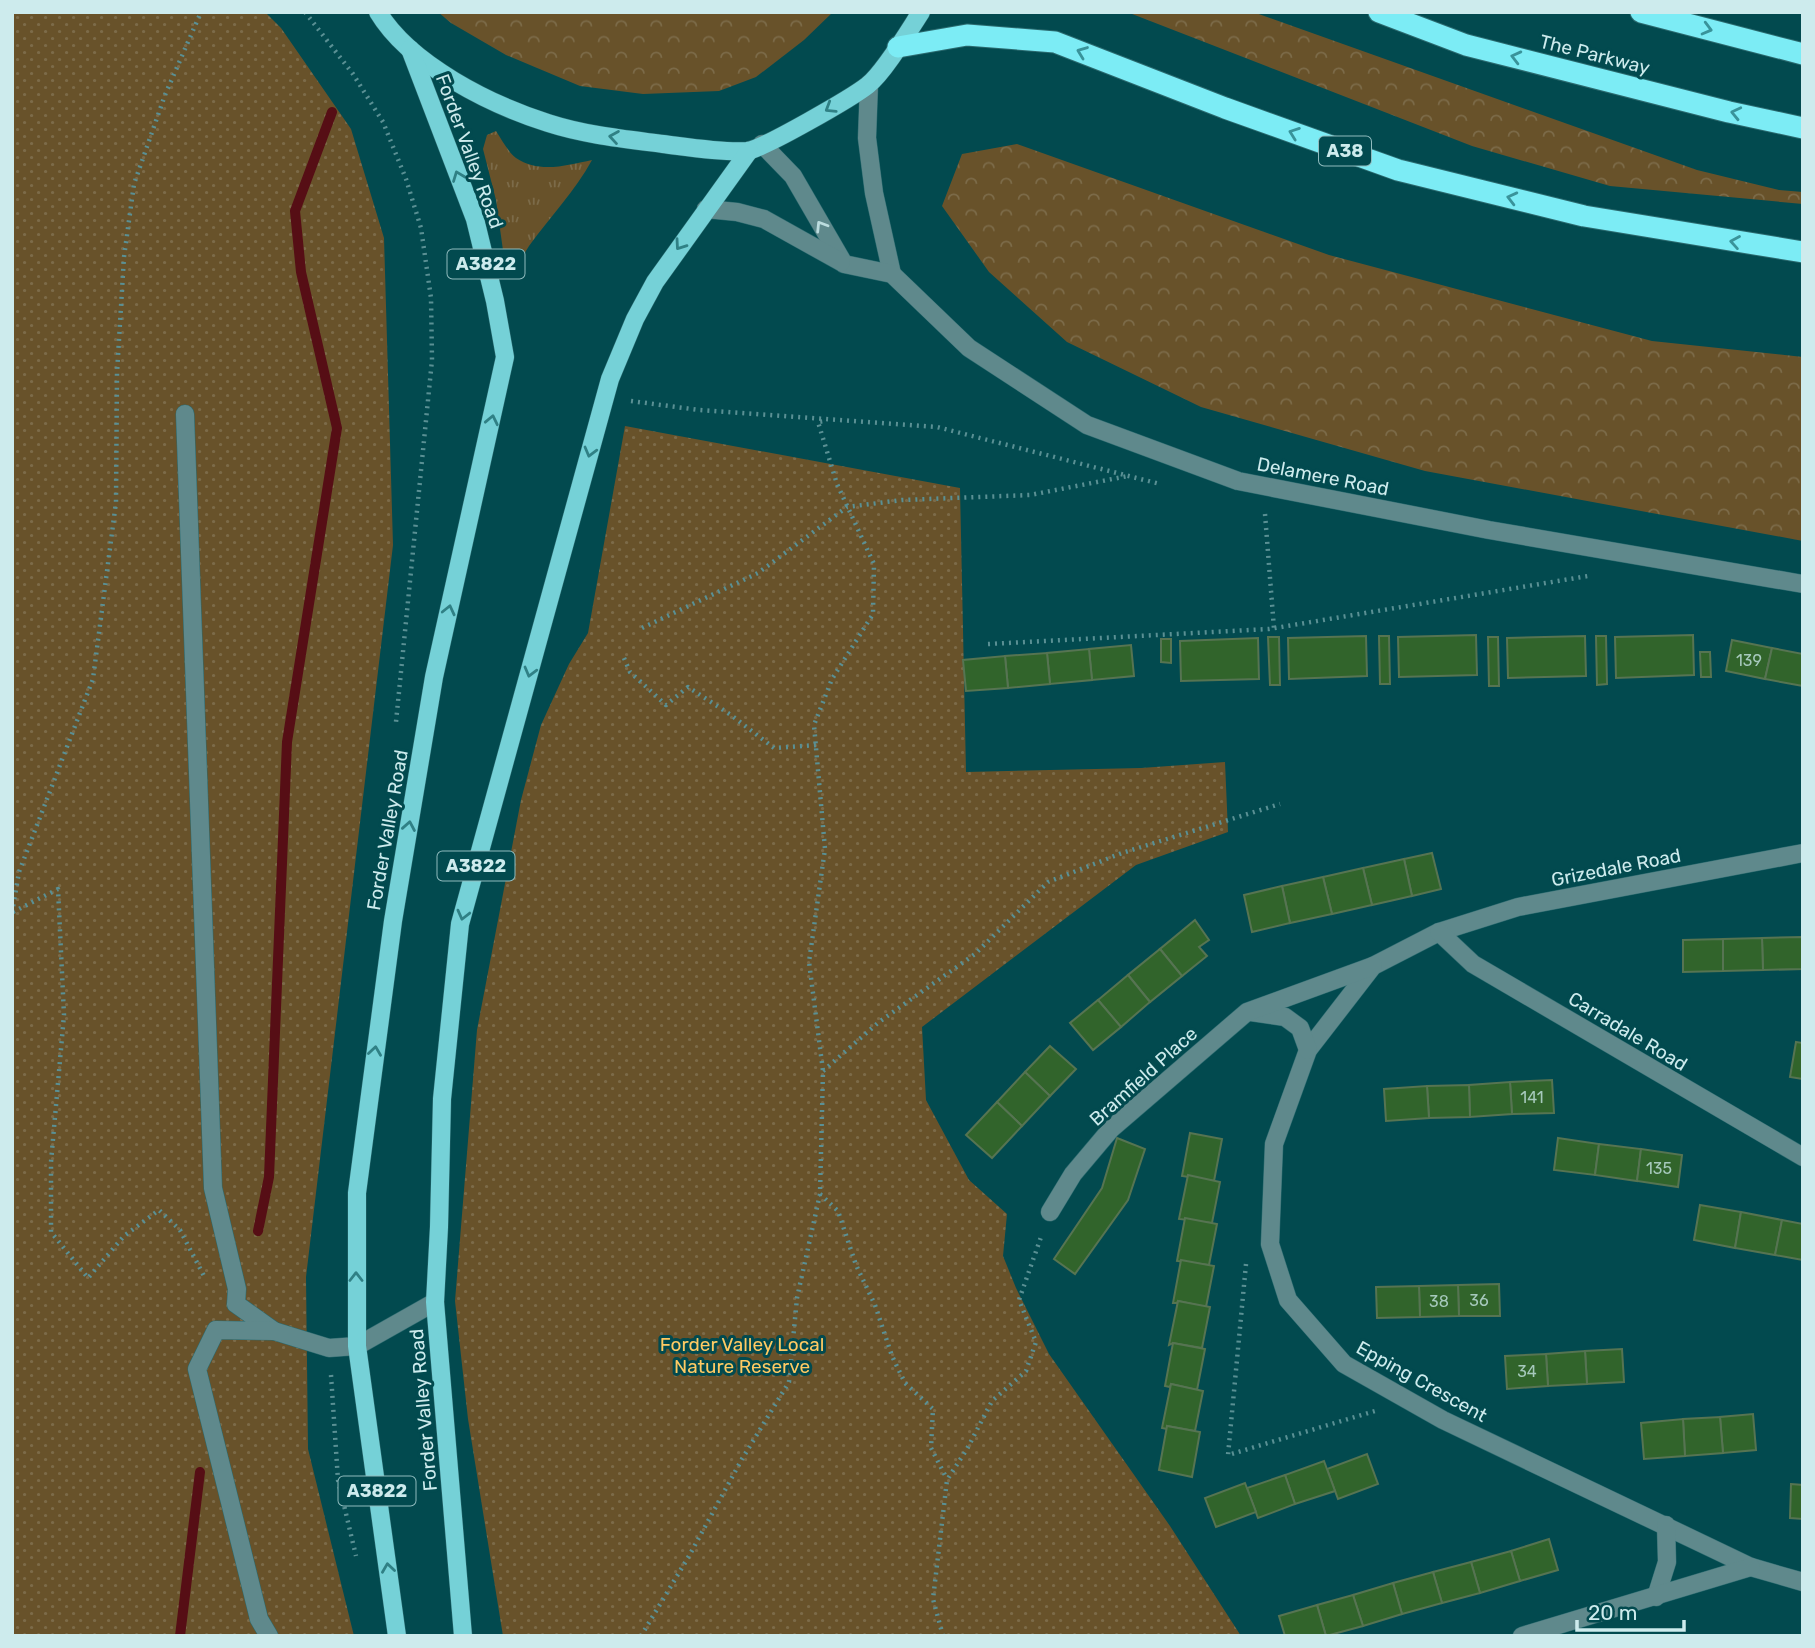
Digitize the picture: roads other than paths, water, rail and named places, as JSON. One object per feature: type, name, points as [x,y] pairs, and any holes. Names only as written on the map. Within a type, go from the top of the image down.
[{"type":"highway","name":"The Parkway","points":[[1379,12],[1466,45],[1729,112],[1803,128]]},
{"type":"highway","points":[[1641,12],[1803,54]]},
{"type":"highway","name":"A38","points":[[898,47],[967,35],[1055,42],[1225,108],[1398,170],[1584,216],[1803,252]]},
{"type":"main road","points":[[378,12],[387,26],[410,49],[453,79],[496,102],[549,124],[674,146],[755,148],[815,118],[869,84],[921,12]]},
{"type":"main road","name":"Forder Valley Road","points":[[397,1636],[357,1346],[357,1193],[393,921],[434,677],[505,357],[495,301],[475,219],[410,49]]},
{"type":"main road","name":"Forder Valley Road","points":[[463,1636],[435,1301],[442,1099],[460,923],[610,379],[648,295],[676,250],[755,148]]},
{"type":"street","points":[[706,209],[737,212],[764,219],[845,264],[892,274],[874,193],[867,138],[869,84]]},
{"type":"street","points":[[755,148],[793,176],[845,264]]},
{"type":"street","name":"Delamere Road","points":[[892,274],[969,348],[1087,425],[1237,481],[1489,530],[1803,584]]},
{"type":"street","points":[[185,414],[213,1188],[237,1289],[236,1304],[274,1331]]},
{"type":"street","name":"Grizedale Road","points":[[1439,932],[1518,908],[1803,853]]},
{"type":"street","name":"Epping Crescent","points":[[1439,932],[1373,966],[1308,1050],[1274,1144],[1270,1244],[1287,1300],[1344,1364],[1443,1420],[1751,1567],[1803,1581]]},
{"type":"street","name":"Carradale Road","points":[[1439,932],[1473,964],[1803,1157]]},
{"type":"street","name":"Bramfield Place","points":[[1050,1212],[1073,1174],[1111,1129],[1247,1012],[1373,966]]},
{"type":"street","points":[[1247,1012],[1285,1017],[1300,1028],[1308,1050]]},
{"type":"street","points":[[269,1636],[259,1619],[197,1370],[216,1330],[274,1331],[329,1348],[357,1346],[435,1301]]},
{"type":"street","points":[[1656,1597],[1667,1562],[1666,1525]]},
{"type":"street","points":[[1522,1636],[1751,1567]]},
{"type":"waterway","points":[[258,1231],[269,1177],[287,742],[337,428],[301,272],[295,211],[332,112]]},
{"type":"waterway","points":[[180,1636],[200,1472]]},
{"type":"park label","name":"Forder Valley Local Nature Reserve","points":[[742,1355]]}]
